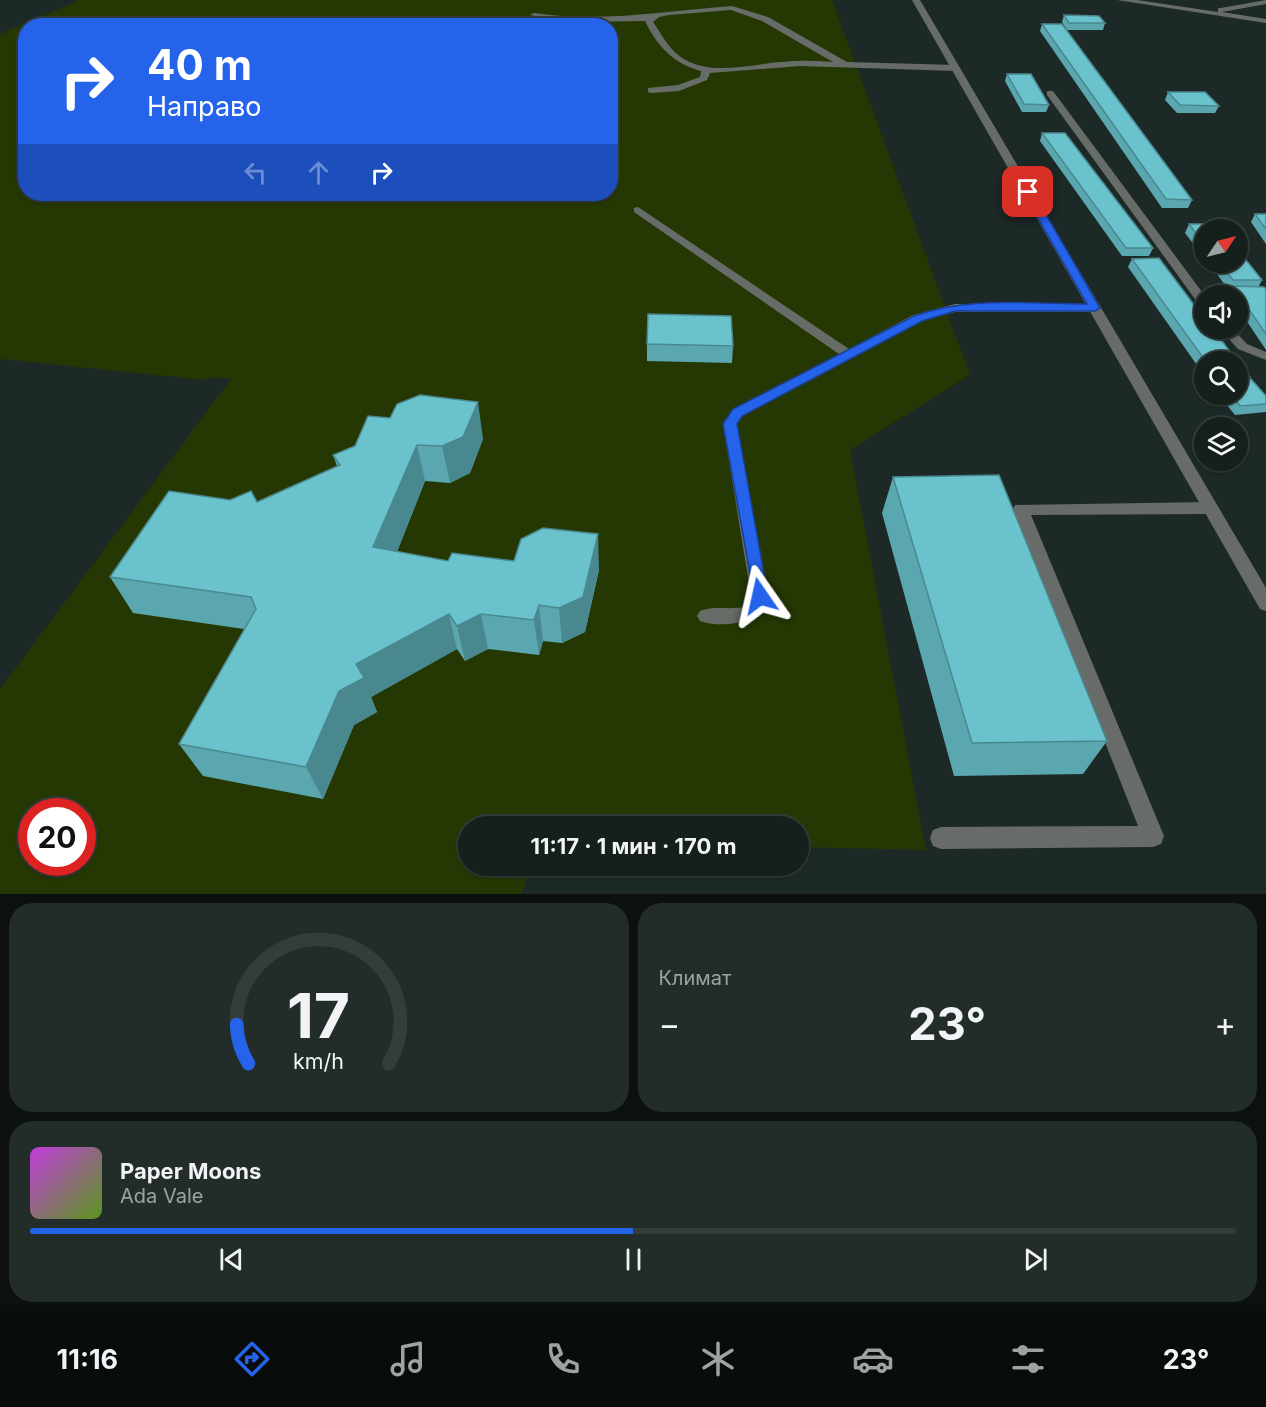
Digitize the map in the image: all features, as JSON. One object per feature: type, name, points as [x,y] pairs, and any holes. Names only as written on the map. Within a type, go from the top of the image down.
[{"type":"street","points":[[916,0],[1266,604]]},
{"type":"street","points":[[1121,0],[1266,21]]},
{"type":"street","points":[[1200,12],[1266,2]]},
{"type":"street","points":[[618,18],[652,18],[669,13],[732,8],[765,19],[845,65]]},
{"type":"street","points":[[534,15],[547,18]]},
{"type":"street","points":[[652,18],[649,21],[658,40],[677,59],[706,71],[786,64],[956,68]]},
{"type":"street","points":[[651,90],[679,88],[696,83],[704,78],[706,71]]},
{"type":"street","points":[[1050,93],[1194,289]]},
{"type":"street","points":[[638,210],[849,354]]},
{"type":"street","points":[[706,616],[737,617],[754,611],[760,596],[730,424],[738,413],[918,318],[937,311],[955,308],[1095,308]]},
{"type":"street","points":[[1234,339],[1256,355],[1266,356]]},
{"type":"street","points":[[941,838],[1154,836],[1021,509],[1210,508]]},
{"type":"green space","points":[[76,0],[832,0],[970,375],[850,450],[926,850],[809,847],[809,816],[458,816],[458,876],[527,876],[522,894],[0,894],[0,689],[231,379],[210,377],[206,380],[0,359],[0,34],[18,26],[18,201],[618,201],[618,18],[38,18],[78,1]]},
{"type":"building","points":[[1064,15],[1099,16],[1105,23],[1069,23]]},
{"type":"building","points":[[1042,24],[1062,24],[1192,200],[1166,199]]},
{"type":"building","points":[[1007,74],[1031,74],[1049,105],[1024,104]]},
{"type":"building","points":[[1168,92],[1205,92],[1219,106],[1180,105]]},
{"type":"building","points":[[1042,133],[1065,133],[1153,248],[1126,248]]},
{"type":"building","points":[[1255,214],[1266,214],[1266,229]]},
{"type":"building","points":[[1159,258],[1194,305],[1194,339],[1221,339],[1229,351],[1198,351],[1132,259]]},
{"type":"building","points":[[1248,262],[1262,280],[1233,280],[1228,273],[1248,273]]},
{"type":"building","points":[[1248,286],[1266,289],[1266,334],[1248,308]]},
{"type":"building","points":[[648,314],[731,316],[733,346],[647,344]]},
{"type":"building","points":[[1248,379],[1251,379],[1266,396],[1266,404],[1240,406],[1239,405],[1248,405]]},
{"type":"building","points":[[420,395],[478,402],[463,437],[442,446],[417,445],[373,547],[448,561],[452,553],[514,561],[521,539],[543,528],[598,534],[583,597],[559,608],[539,605],[534,620],[481,614],[457,626],[449,614],[356,664],[364,678],[339,691],[306,767],[179,744],[256,609],[251,597],[110,577],[169,491],[230,500],[251,491],[257,502],[340,465],[333,455],[355,446],[368,416],[390,418],[397,404]]},
{"type":"building","points":[[999,475],[1107,741],[972,743],[893,477]]},
{"type":"route","points":[[760,596],[730,424],[738,413],[918,318],[937,311],[955,308],[1095,308],[1028,192]]}]
